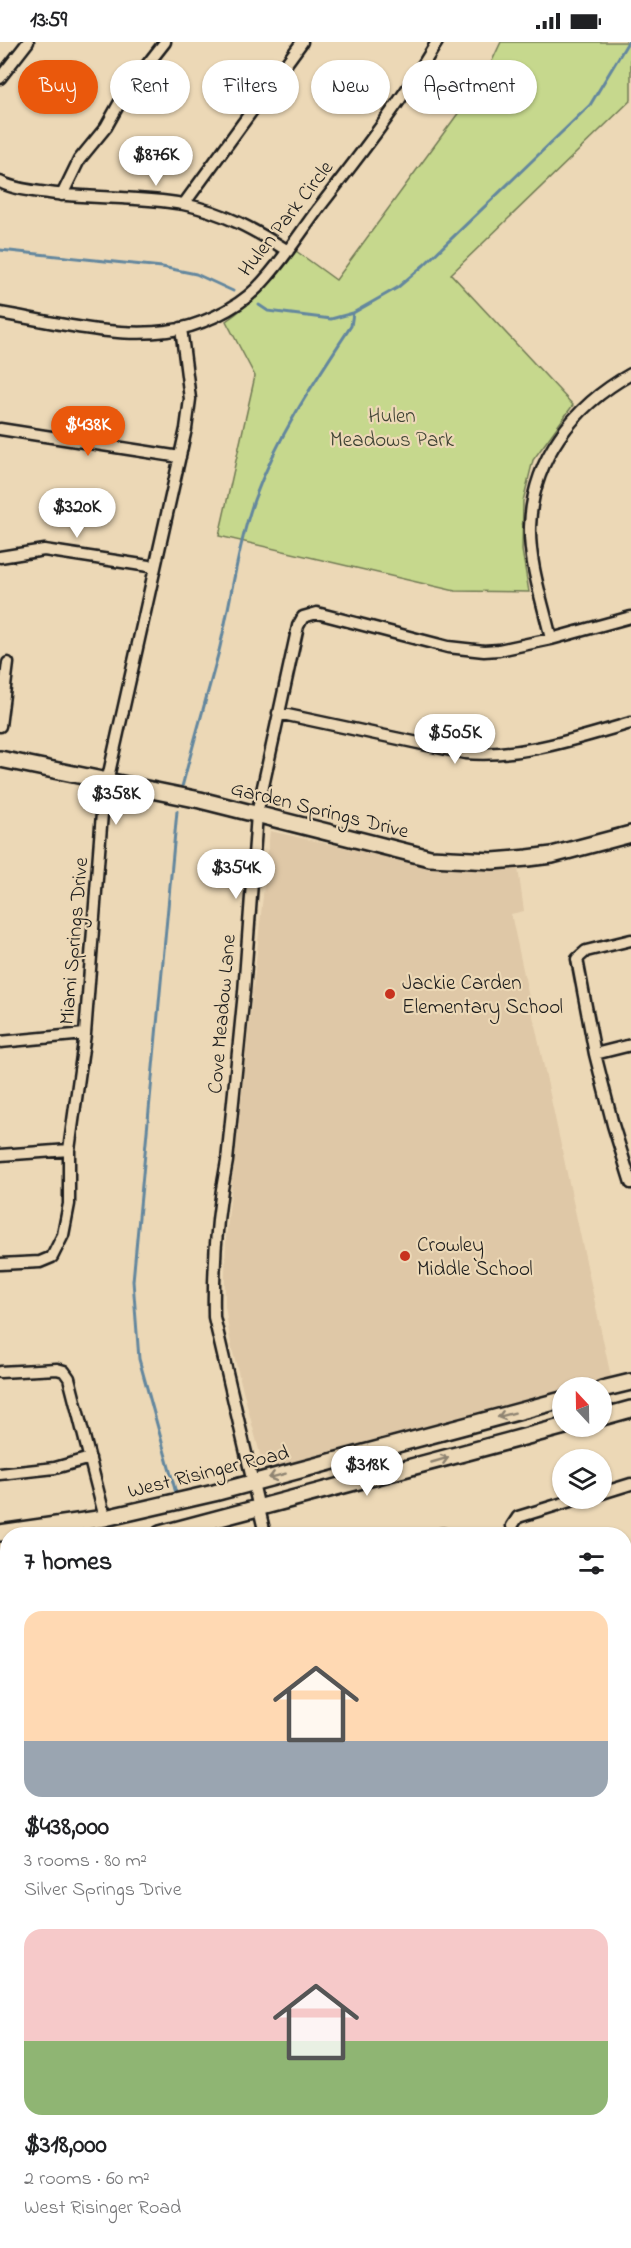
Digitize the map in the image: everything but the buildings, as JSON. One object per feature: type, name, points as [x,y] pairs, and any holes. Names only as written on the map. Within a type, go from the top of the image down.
[{"type":"main road","name":"Garden Springs Drive","points":[[0,759],[257,814],[430,858],[493,861],[528,858],[552,855],[631,834]]},
{"type":"main road","points":[[612,1387],[631,1382]]},
{"type":"main road","name":"West Risinger Road","points":[[42,1527],[105,1518],[254,1482],[552,1403]]},
{"type":"main road","points":[[612,1414],[631,1409]]},
{"type":"main road","points":[[188,1527],[552,1430]]},
{"type":"street","points":[[0,78],[28,42]]},
{"type":"street","points":[[62,195],[79,160],[106,127],[125,93],[165,42]]},
{"type":"street","points":[[184,204],[302,42]]},
{"type":"street","name":"Hulen Park Circle","points":[[0,313],[123,332],[166,332],[221,313],[240,302],[256,288],[288,251],[394,109],[437,42]]},
{"type":"street","points":[[0,182],[37,192],[62,195],[184,204],[231,218],[249,226],[288,251]]},
{"type":"street","name":"Miami Springs Drive","points":[[0,1264],[40,1262],[52,1257],[59,1246],[69,1204],[69,1150],[85,1034],[106,781],[180,457],[190,399],[181,328]]},
{"type":"street","points":[[551,639],[532,547],[530,527],[535,490],[547,457],[564,430],[585,407],[616,382],[631,375]]},
{"type":"street","points":[[0,429],[180,457]]},
{"type":"street","points":[[0,557],[44,550],[155,567]]},
{"type":"street","name":"Cove Meadow Lane","points":[[263,1527],[214,1317],[214,1296],[222,1185],[227,1161],[244,992],[257,814],[298,626],[303,617],[317,613],[448,647],[484,651],[551,639],[631,617]]},
{"type":"street","points":[[0,726],[8,663]]},
{"type":"street","points":[[278,713],[465,753],[480,754],[502,754],[547,746],[631,723]]},
{"type":"street","points":[[631,940],[586,951],[577,960],[595,1054],[631,1183]]},
{"type":"street","points":[[0,1042],[85,1034]]},
{"type":"street","points":[[595,1054],[631,1045]]},
{"type":"street","points":[[0,1155],[69,1150]]},
{"type":"street","points":[[0,1372],[57,1369],[64,1371],[69,1378],[105,1518]]},
{"type":"street","points":[[0,1474],[55,1468],[90,1458]]},
{"type":"street","points":[[612,1489],[631,1484]]},
{"type":"street","points":[[512,1527],[518,1517],[552,1507]]},
{"type":"shaded area","name":"Crowley Middle School","points":[[270,831],[429,866],[485,870],[518,868],[524,911],[511,914],[611,1377],[552,1377],[552,1393],[264,1469],[231,1345],[225,1306],[226,1238]]},
{"type":"green space","name":"Hulen Meadows Park","points":[[501,42],[631,42],[631,100],[451,274],[573,405],[533,460],[523,501],[522,550],[529,592],[455,591],[219,536],[255,376],[226,321],[264,289],[296,251],[336,280],[458,114],[537,114],[537,60],[492,60]]},
{"type":"waterway","points":[[182,787],[219,651],[239,556],[254,500],[285,432],[351,326],[353,313],[397,288],[424,265],[590,105],[628,42]]},
{"type":"waterway","points":[[0,250],[162,267],[196,274],[233,291]]},
{"type":"waterway","points":[[259,305],[268,311],[331,319],[353,313]]},
{"type":"waterway","points":[[176,1493],[139,1359],[133,1281],[177,811]]},
{"type":"place","name":"Jackie Carden Elementary School","points":[[390,994]]},
{"type":"place","name":"Crowley Middle School","points":[[405,1256]]}]
